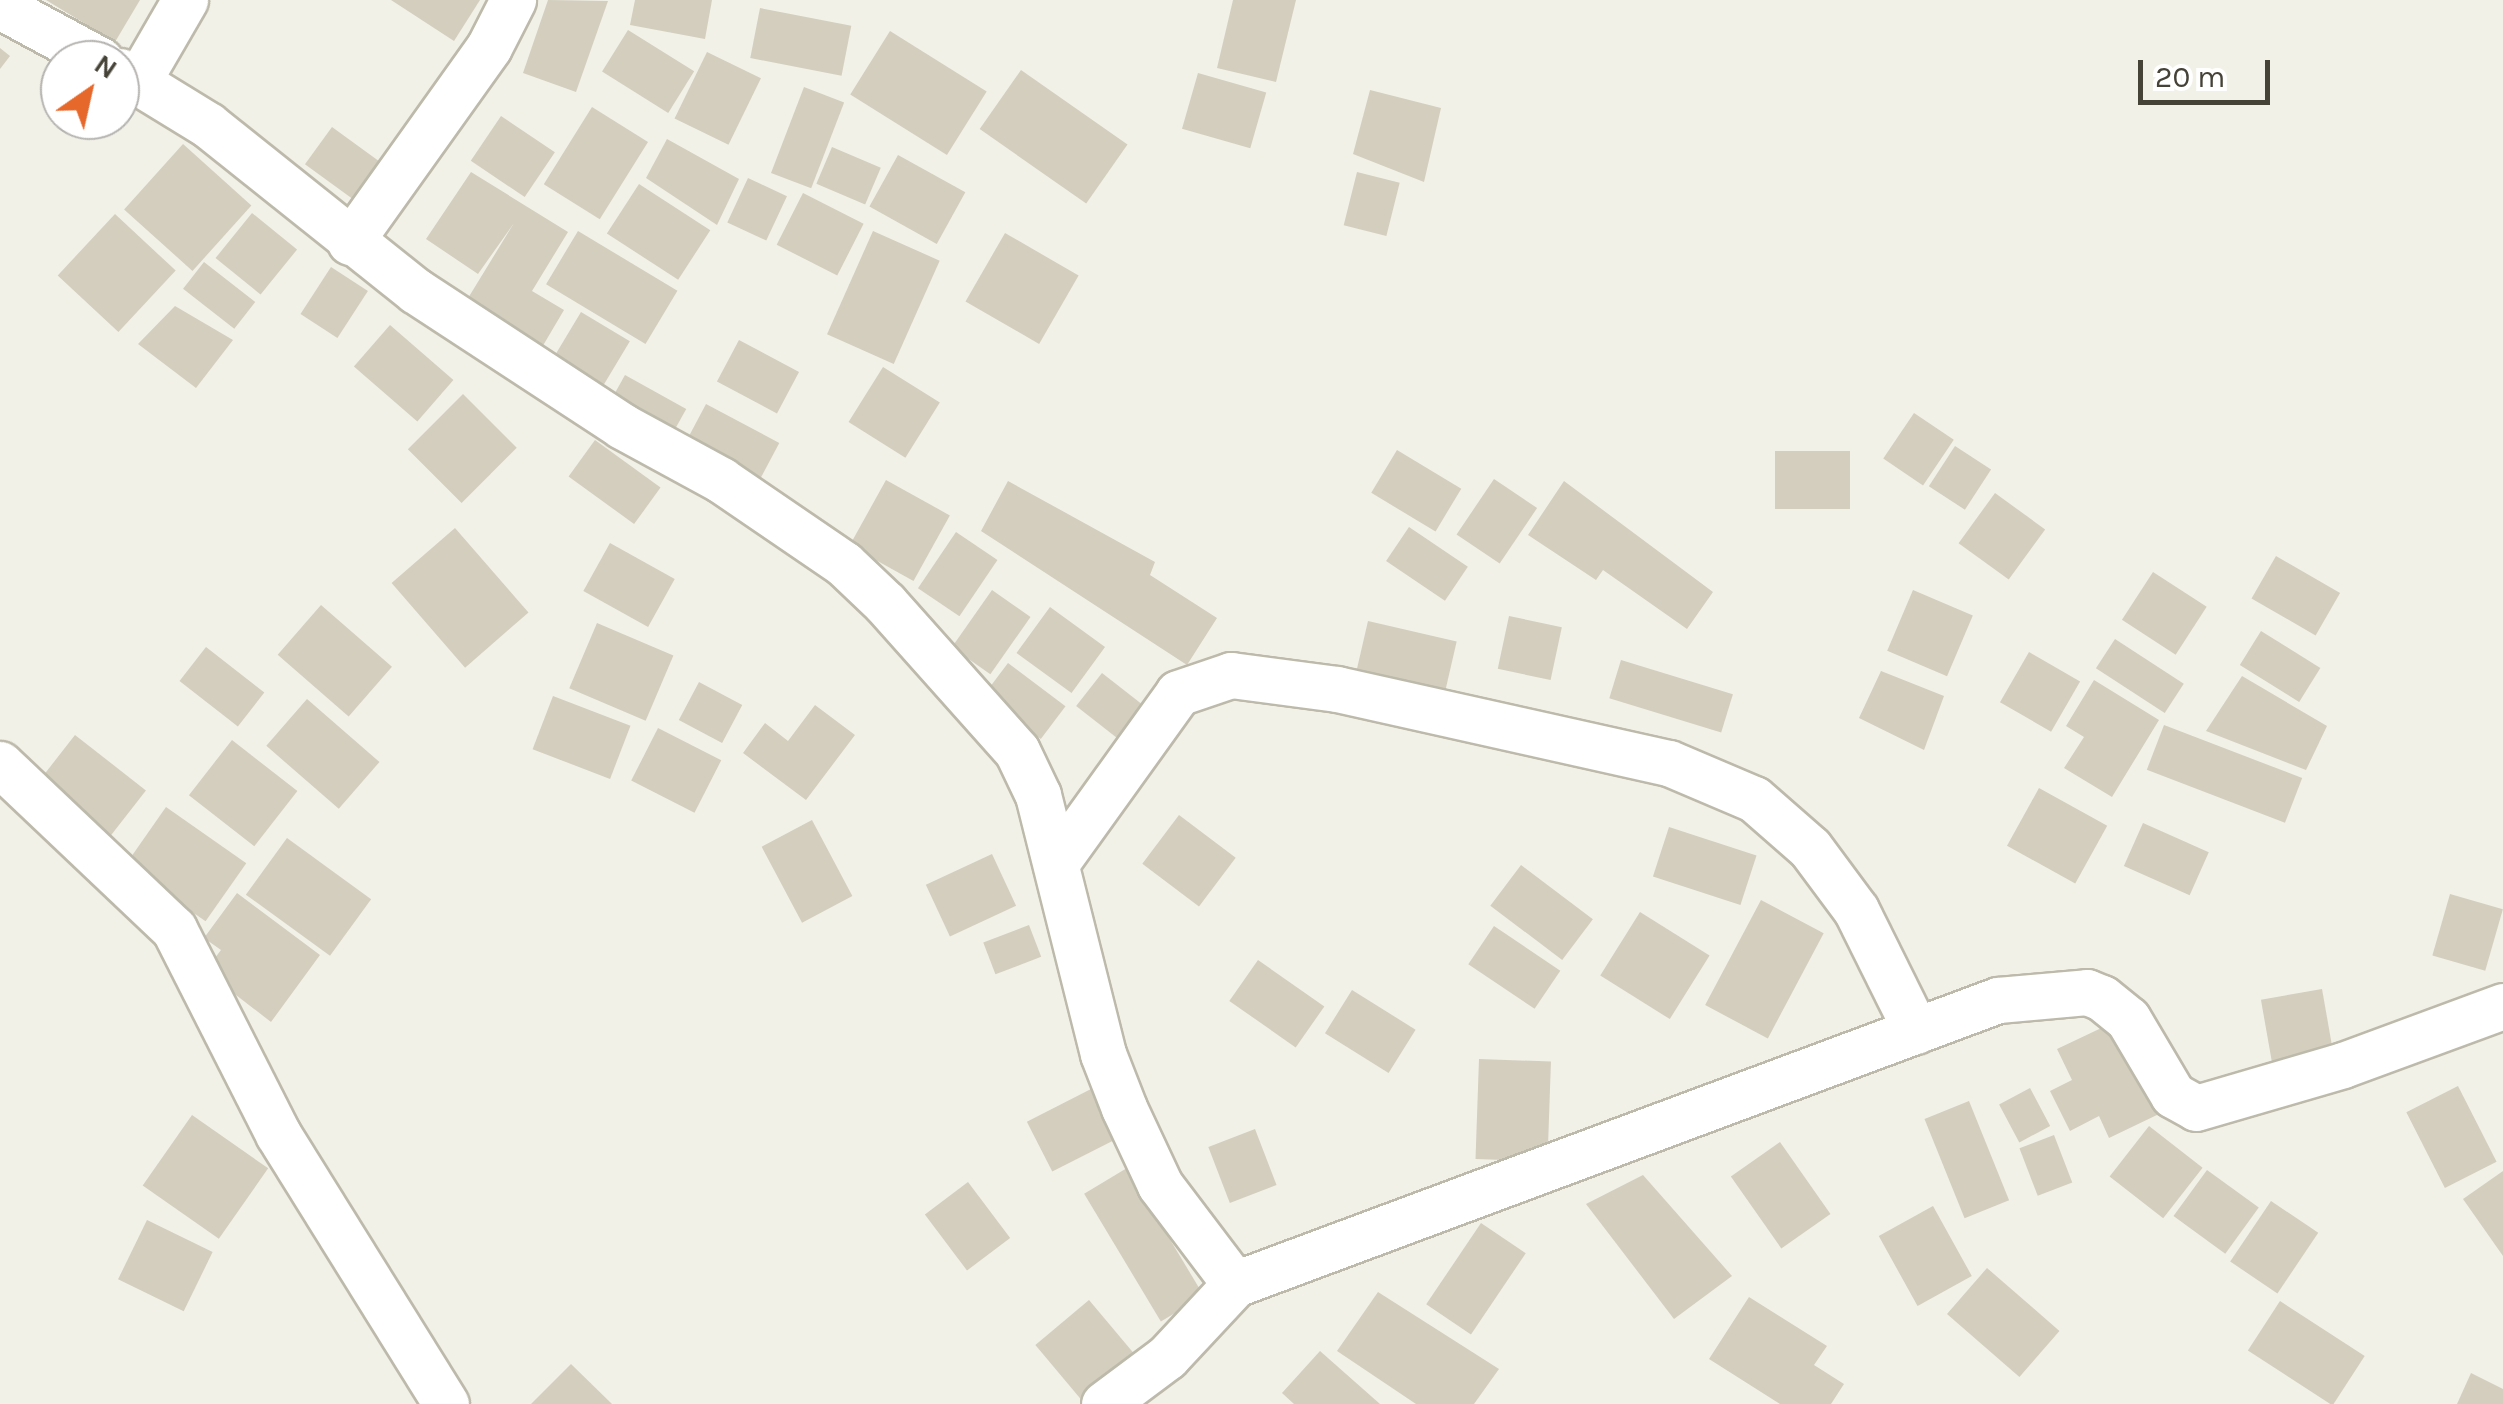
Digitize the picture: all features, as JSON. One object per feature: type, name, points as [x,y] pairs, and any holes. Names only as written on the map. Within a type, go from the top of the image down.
[{"type":"street","points":[[140,49],[186,0]]},
{"type":"street","points":[[350,242],[489,46],[513,0]]},
{"type":"street","points":[[0,6],[62,40]]},
{"type":"street","points":[[140,84],[208,125],[350,242],[590,406],[721,480],[844,564],[1017,750],[1056,864],[1102,1054],[1124,1108],[1160,1185],[1236,1284]]},
{"type":"street","points":[[1056,864],[1178,694],[1231,674],[1337,689],[1669,763],[1754,800],[1810,848],[1856,910],[1916,1031]]},
{"type":"street","points":[[0,764],[174,929],[278,1134],[446,1404]]},
{"type":"street","points":[[1104,1404],[1167,1357],[1236,1284],[1998,1000],[2087,992],[2128,1019],[2172,1095],[2196,1108],[2342,1065],[2503,1006]]},
{"type":"building","points":[[46,0],[140,0],[116,40]]},
{"type":"building","points":[[391,0],[480,0],[454,41]]},
{"type":"building","points":[[548,0],[608,1],[576,92],[523,73]]},
{"type":"building","points":[[635,0],[712,0],[705,39],[630,25]]},
{"type":"building","points":[[1233,0],[1296,0],[1276,82],[1217,68]]},
{"type":"building","points":[[760,8],[851,26],[842,76],[750,58]]},
{"type":"building","points":[[628,30],[694,71],[668,113],[602,72]]},
{"type":"building","points":[[890,31],[987,91],[947,155],[850,95]]},
{"type":"building","points":[[0,48],[10,56],[0,69]]},
{"type":"building","points":[[707,52],[761,78],[728,145],[675,119]]},
{"type":"building","points":[[1021,70],[1127,145],[1086,204],[980,129]]},
{"type":"building","points":[[1198,73],[1266,93],[1250,148],[1182,129]]},
{"type":"building","points":[[804,87],[844,102],[811,188],[771,173]]},
{"type":"building","points":[[1370,90],[1441,108],[1424,182],[1353,154]]},
{"type":"building","points":[[592,107],[648,142],[600,219],[544,184]]},
{"type":"building","points":[[501,116],[555,152],[525,197],[471,161]]},
{"type":"building","points":[[332,127],[385,165],[358,202],[305,164]]},
{"type":"building","points":[[667,139],[739,179],[717,225],[646,178]]},
{"type":"building","points":[[183,144],[251,206],[192,271],[124,209]]},
{"type":"building","points":[[832,147],[881,168],[865,205],[816,184]]},
{"type":"building","points":[[898,155],[965,192],[937,244],[869,207]]},
{"type":"building","points":[[471,172],[568,232],[532,291],[564,310],[538,354],[462,308],[514,223],[478,274],[426,239]]},
{"type":"building","points":[[1357,172],[1400,183],[1386,236],[1344,225]]},
{"type":"building","points":[[748,178],[787,196],[766,241],[727,222]]},
{"type":"building","points":[[639,184],[710,230],[678,280],[607,233]]},
{"type":"building","points":[[803,193],[864,224],[837,276],[777,245]]},
{"type":"building","points":[[252,213],[297,250],[261,295],[215,258]]},
{"type":"building","points":[[115,214],[176,271],[118,332],[58,275]]},
{"type":"building","points":[[578,231],[677,291],[645,344],[546,284]]},
{"type":"building","points":[[873,231],[940,261],[894,364],[827,334]]},
{"type":"building","points":[[1005,233],[1079,275],[1039,344],[966,301]]},
{"type":"building","points":[[204,262],[255,302],[234,329],[183,289]]},
{"type":"building","points":[[331,267],[368,291],[337,338],[301,314]]},
{"type":"building","points":[[175,306],[233,340],[196,388],[138,344]]},
{"type":"building","points":[[581,312],[630,341],[597,395],[549,366]]},
{"type":"building","points":[[390,325],[453,380],[417,422],[354,367]]},
{"type":"building","points":[[739,340],[799,372],[777,413],[717,381]]},
{"type":"building","points":[[883,367],[940,403],[905,458],[849,422]]},
{"type":"building","points":[[625,375],[686,409],[671,436],[610,402]]},
{"type":"building","points":[[463,394],[517,448],[462,503],[408,449]]},
{"type":"building","points":[[706,404],[779,443],[756,487],[683,448]]},
{"type":"building","points":[[1914,413],[1954,440],[1923,485],[1883,459]]},
{"type":"building","points":[[595,440],[661,488],[634,524],[569,476]]},
{"type":"building","points":[[1955,446],[1991,469],[1965,510],[1929,486]]},
{"type":"building","points":[[1397,450],[1461,489],[1436,531],[1371,493]]},
{"type":"building","points":[[1775,451],[1850,451],[1850,509],[1775,509]]},
{"type":"building","points":[[1494,479],[1537,508],[1500,564],[1457,535]]},
{"type":"building","points":[[886,480],[950,515],[913,581],[850,546]]},
{"type":"building","points":[[1008,481],[1155,562],[1150,575],[1217,618],[1187,665],[981,531]]},
{"type":"building","points":[[1564,481],[1713,592],[1687,629],[1603,570],[1596,580],[1528,535]]},
{"type":"building","points":[[1995,493],[2045,529],[2009,580],[1959,543]]},
{"type":"building","points":[[1409,527],[1468,567],[1445,601],[1386,561]]},
{"type":"building","points":[[455,528],[528,613],[465,668],[392,583]]},
{"type":"building","points":[[956,532],[997,560],[959,616],[918,588]]},
{"type":"building","points":[[610,543],[675,579],[648,627],[583,591]]},
{"type":"building","points":[[2276,556],[2340,593],[2316,635],[2252,598]]},
{"type":"building","points":[[2153,572],[2207,607],[2176,655],[2122,620]]},
{"type":"building","points":[[992,590],[1031,617],[990,674],[952,647]]},
{"type":"building","points":[[1913,590],[1973,615],[1947,676],[1887,651]]},
{"type":"building","points":[[321,605],[392,667],[349,716],[278,655]]},
{"type":"building","points":[[1050,607],[1105,647],[1072,693],[1016,653]]},
{"type":"building","points":[[1509,616],[1562,627],[1551,680],[1498,669]]},
{"type":"building","points":[[1368,621],[1457,641],[1444,698],[1355,678]]},
{"type":"building","points":[[597,623],[673,655],[646,721],[569,688]]},
{"type":"building","points":[[2261,631],[2320,668],[2299,702],[2240,665]]},
{"type":"building","points":[[2115,639],[2184,684],[2165,713],[2096,668]]},
{"type":"building","points":[[206,647],[264,693],[238,726],[180,681]]},
{"type":"building","points":[[2029,652],[2080,682],[2051,732],[2000,702]]},
{"type":"building","points":[[1621,660],[1733,694],[1721,732],[1609,698]]},
{"type":"building","points":[[1008,663],[1066,706],[1041,739],[983,696]]},
{"type":"building","points":[[1881,671],[1944,696],[1924,750],[1859,718]]},
{"type":"building","points":[[1102,673],[1146,707],[1120,741],[1076,706]]},
{"type":"building","points":[[2242,676],[2327,726],[2306,770],[2206,731]]},
{"type":"building","points":[[2094,680],[2159,720],[2112,797],[2064,768],[2084,737],[2066,726]]},
{"type":"building","points":[[699,682],[742,705],[722,743],[679,720]]},
{"type":"building","points":[[553,696],[630,726],[610,779],[533,749]]},
{"type":"building","points":[[307,699],[379,762],[339,809],[266,746]]},
{"type":"building","points":[[815,705],[855,735],[806,800],[743,753],[765,723],[788,741]]},
{"type":"building","points":[[2164,725],[2302,778],[2285,823],[2147,770]]},
{"type":"building","points":[[658,728],[721,760],[694,813],[631,781]]},
{"type":"building","points":[[75,735],[146,790],[106,842],[35,786]]},
{"type":"building","points":[[232,740],[297,791],[254,846],[189,795]]},
{"type":"building","points":[[2039,788],[2107,826],[2075,884],[2007,846]]},
{"type":"building","points":[[166,807],[246,863],[206,921],[125,865]]},
{"type":"building","points":[[1179,815],[1236,858],[1199,906],[1142,864]]},
{"type":"building","points":[[812,820],[852,896],[802,923],[762,847]]},
{"type":"building","points":[[2143,823],[2209,852],[2190,895],[2124,866]]},
{"type":"building","points":[[1669,827],[1756,855],[1740,905],[1653,876]]},
{"type":"building","points":[[287,838],[371,899],[330,956],[246,895]]},
{"type":"building","points":[[992,854],[1016,906],[950,937],[926,885]]},
{"type":"building","points":[[1521,865],[1593,919],[1562,960],[1490,906]]},
{"type":"building","points":[[237,893],[320,955],[271,1022],[205,971],[221,950],[204,938]]},
{"type":"building","points":[[2450,894],[2503,909],[2485,971],[2432,956]]},
{"type":"building","points":[[1761,900],[1824,933],[1768,1038],[1705,1005]]},
{"type":"building","points":[[1640,912],[1710,955],[1670,1019],[1600,976]]},
{"type":"building","points":[[1029,925],[1041,957],[995,974],[983,943]]},
{"type":"building","points":[[1494,926],[1560,971],[1535,1009],[1468,964]]},
{"type":"building","points":[[1258,960],[1324,1006],[1296,1047],[1229,1001]]},
{"type":"building","points":[[2322,989],[2334,1056],[2273,1067],[2261,1000]]},
{"type":"building","points":[[1352,990],[1416,1030],[1389,1073],[1325,1033]]},
{"type":"building","points":[[2114,1022],[2159,1114],[2109,1138],[2099,1116],[2070,1131],[2050,1091],[2072,1080],[2057,1049]]},
{"type":"building","points":[[1479,1059],[1551,1062],[1547,1161],[1476,1159]]},
{"type":"building","points":[[2458,1086],[2497,1162],[2445,1188],[2406,1112]]},
{"type":"building","points":[[2030,1088],[2050,1126],[2019,1142],[1999,1104]]},
{"type":"building","points":[[1091,1089],[1116,1139],[1052,1172],[1027,1122]]},
{"type":"building","points":[[1969,1101],[2009,1200],[1965,1218],[1924,1119]]},
{"type":"building","points":[[192,1115],[268,1168],[219,1239],[143,1185]]},
{"type":"building","points":[[2149,1126],[2203,1168],[2163,1218],[2110,1176]]},
{"type":"building","points":[[1255,1129],[1277,1185],[1230,1203],[1208,1147]]},
{"type":"building","points":[[2054,1135],[2072,1183],[2038,1196],[2019,1148]]},
{"type":"building","points":[[1780,1142],[1830,1214],[1781,1248],[1731,1176]]},
{"type":"building","points":[[1127,1168],[1204,1296],[1161,1321],[1084,1194]]},
{"type":"building","points":[[2207,1170],[2259,1208],[2225,1254],[2173,1216]]},
{"type":"building","points":[[2503,1171],[2503,1256],[2463,1199]]},
{"type":"building","points":[[1643,1175],[1732,1276],[1674,1319],[1586,1204]]},
{"type":"building","points":[[968,1182],[1010,1238],[967,1270],[925,1214]]},
{"type":"building","points":[[2271,1201],[2318,1233],[2277,1293],[2230,1262]]},
{"type":"building","points":[[1933,1206],[1972,1276],[1918,1306],[1879,1236]]},
{"type":"building","points":[[147,1220],[213,1252],[184,1311],[118,1279]]},
{"type":"building","points":[[1481,1223],[1526,1253],[1471,1334],[1426,1304]]},
{"type":"building","points":[[1987,1268],[2059,1331],[2019,1377],[1947,1314]]},
{"type":"building","points":[[1378,1292],[1499,1369],[1474,1404],[1416,1404],[1337,1351]]},
{"type":"building","points":[[1749,1297],[1827,1346],[1814,1365],[1844,1384],[1831,1404],[1780,1404],[1709,1359]]},
{"type":"building","points":[[1089,1300],[1140,1361],[1085,1404],[1035,1345]]},
{"type":"building","points":[[2280,1301],[2365,1356],[2330,1404],[2248,1350]]},
{"type":"building","points":[[1320,1351],[1380,1404],[1294,1404],[1282,1393]]},
{"type":"building","points":[[571,1364],[612,1404],[531,1404]]},
{"type":"building","points":[[2471,1373],[2503,1389],[2503,1404],[2457,1404]]}]
